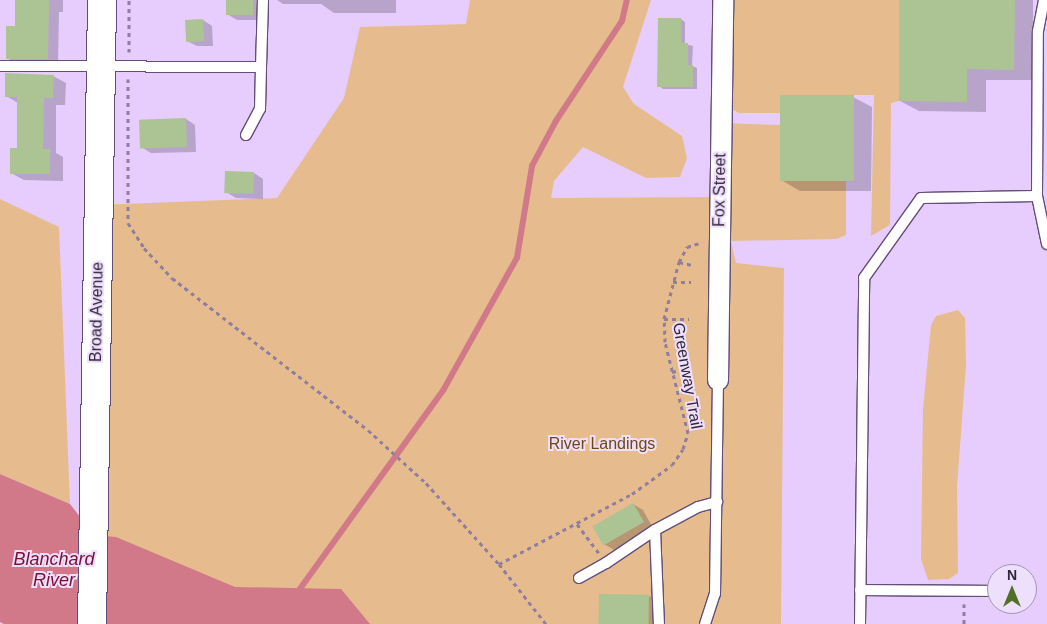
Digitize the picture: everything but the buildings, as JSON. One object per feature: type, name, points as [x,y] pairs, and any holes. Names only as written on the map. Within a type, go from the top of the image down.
[{"type":"main road","name":"Broad Avenue","points":[[92,624],[102,0]]},
{"type":"street","name":"Fox Street","points":[[718,380],[723,0]]},
{"type":"lane","points":[[246,135],[260,109],[263,0]]},
{"type":"lane","points":[[1044,0],[1037,196],[1047,244]]},
{"type":"lane","points":[[0,66],[261,67]]},
{"type":"lane","points":[[860,624],[864,278],[921,198],[1037,196]]},
{"type":"lane","points":[[705,624],[715,594],[718,380]]},
{"type":"lane","points":[[579,578],[606,563],[655,530],[698,507],[717,502]]},
{"type":"lane","points":[[655,530],[659,624]]},
{"type":"lane","points":[[860,590],[987,591]]},
{"type":"path","points":[[129,0],[128,224],[144,248],[172,278],[368,430],[426,483],[499,564],[546,624]]},
{"type":"path","name":"Greenway Trail","points":[[499,564],[632,494],[672,465],[682,449],[688,433],[665,342],[664,319],[679,262],[687,247],[720,239]]},
{"type":"path","points":[[679,262],[692,266]]},
{"type":"path","points":[[673,282],[691,282]]},
{"type":"path","points":[[664,319],[689,319]]},
{"type":"path","points":[[672,372],[686,369]]},
{"type":"path","points":[[577,524],[606,563]]},
{"type":"path","points":[[964,590],[964,624]]},
{"type":"green space","name":"River Landings","points":[[470,0],[651,0],[623,87],[634,104],[682,136],[687,158],[680,177],[646,178],[583,147],[554,181],[551,198],[720,197],[721,123],[780,125],[780,181],[846,181],[846,235],[836,239],[731,241],[736,263],[784,268],[781,624],[198,624],[93,578],[99,205],[277,198],[344,98],[360,27],[466,24]]},
{"type":"green space","points":[[723,0],[899,0],[899,101],[891,103],[890,225],[871,236],[874,95],[781,95],[780,113],[739,113],[722,104]]},
{"type":"green space","points":[[0,199],[59,227],[70,504],[0,474]]},
{"type":"green space","points":[[958,310],[965,318],[966,365],[957,487],[958,573],[949,579],[928,580],[921,559],[923,409],[931,325],[936,316]]},
{"type":"water","name":"Blanchard River","points":[[0,474],[70,504],[94,535],[116,537],[235,587],[341,589],[370,624],[4,624],[0,622]]},
{"type":"waterway","points":[[297,593],[444,389],[517,258],[532,166],[556,121],[622,21],[627,0]]}]
